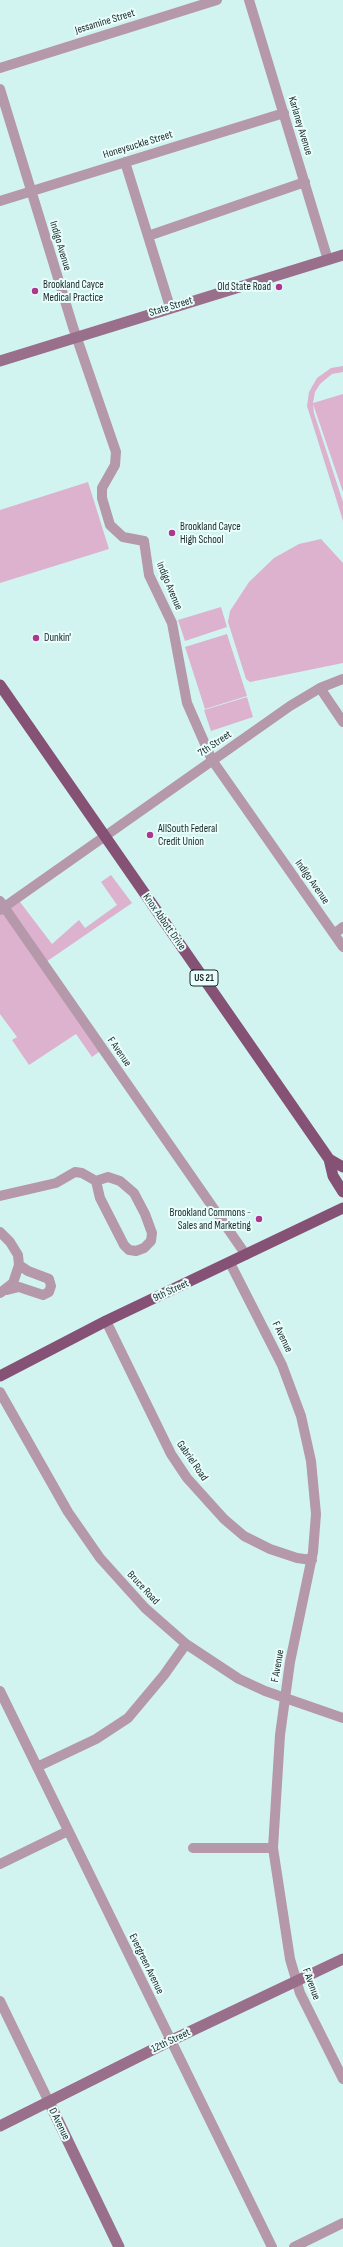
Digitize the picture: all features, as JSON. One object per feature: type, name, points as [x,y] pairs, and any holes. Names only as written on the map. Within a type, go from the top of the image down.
[{"type":"main road","name":"State Street","points":[[0,361],[343,255]]},
{"type":"main road","name":"Knox Abbott Drive","points":[[0,684],[329,1158],[333,1176],[343,1192]]},
{"type":"main road","name":"Knox Abbott Drive","points":[[329,1158],[343,1167]]},
{"type":"main road","name":"9th Street","points":[[0,1376],[106,1322],[343,1208]]},
{"type":"main road","name":"12th Street","points":[[0,2126],[170,2041],[343,1959]]},
{"type":"main road","name":"D Avenue","points":[[49,2102],[119,2247]]},
{"type":"street","name":"Jessamine Street","points":[[0,68],[217,0]]},
{"type":"street","name":"Karlaney Avenue","points":[[249,0],[328,260]]},
{"type":"street","name":"Indigo Avenue","points":[[0,89],[77,337],[116,452],[115,465],[102,488],[102,498],[110,525],[123,537],[144,541],[149,575],[162,599],[172,623],[188,703],[212,760],[343,947]]},
{"type":"street","name":"Honeysuckle Street","points":[[0,201],[284,113]]},
{"type":"street","points":[[126,162],[170,308]]},
{"type":"street","points":[[148,236],[305,182]]},
{"type":"street","name":"7th Street","points":[[1,906],[290,706],[320,688],[343,679]]},
{"type":"street","points":[[320,688],[343,722]]},
{"type":"street","name":"F Avenue","points":[[1,906],[246,1255]]},
{"type":"street","points":[[334,934],[343,927]]},
{"type":"street","points":[[0,1196],[56,1183],[75,1172],[87,1175],[96,1181],[100,1198],[124,1245],[129,1250],[136,1251],[144,1248],[151,1241],[152,1233],[145,1214],[134,1193],[120,1181],[108,1177],[96,1181]]},
{"type":"street","points":[[0,1232],[10,1242],[18,1255],[19,1265],[13,1283],[3,1292]]},
{"type":"street","name":"F Avenue","points":[[230,1262],[282,1365],[301,1416],[311,1461],[316,1505],[312,1560],[290,1662],[280,1734],[273,1848],[288,1948],[296,1980],[300,1993],[343,2080]]},
{"type":"street","points":[[3,1292],[19,1287],[43,1296],[48,1292],[51,1286],[49,1279],[28,1272],[19,1265]]},
{"type":"street","name":"Gabriel Road","points":[[106,1322],[171,1454],[187,1478],[224,1519],[244,1536],[270,1549],[297,1558],[312,1560]]},
{"type":"street","name":"Bruce Road","points":[[0,1392],[68,1512],[100,1558],[144,1608],[186,1644],[239,1679],[285,1698],[343,1718]]},
{"type":"street","points":[[37,1767],[96,1739],[128,1718],[164,1675],[186,1644]]},
{"type":"street","name":"Evergreen Avenue","points":[[0,1691],[272,2247]]},
{"type":"street","points":[[0,1864],[68,1831]]},
{"type":"street","points":[[193,1848],[273,1848]]},
{"type":"street","name":"D Avenue","points":[[0,2002],[49,2102]]},
{"type":"street","points":[[294,2247],[343,2223]]},
{"type":"shaded area","points":[[343,366],[343,372],[332,374],[320,384],[315,392],[313,403],[343,394],[343,492],[313,404],[314,413],[343,502],[343,521],[307,406],[309,392],[317,378],[331,368]]},
{"type":"shaded area","points":[[88,482],[109,549],[0,583],[0,510]]},
{"type":"shaded area","points":[[321,539],[343,563],[343,663],[250,682],[246,679],[228,622],[230,611],[249,582],[274,558],[299,544]]},
{"type":"shaded area","points":[[221,607],[227,627],[185,641],[178,620]]},
{"type":"shaded area","points":[[227,634],[247,696],[205,709],[185,647]]},
{"type":"shaded area","points":[[247,697],[253,717],[211,731],[204,710]]},
{"type":"shaded area","points":[[111,875],[132,903],[43,964],[103,1049],[92,1057],[76,1034],[29,1065],[12,1040],[17,1037],[0,1014],[0,910],[17,898],[52,944],[79,920],[85,928],[117,905],[101,882]]},
{"type":"place","name":"Old State Road","points":[[279,287]]},
{"type":"place","name":"Brookland Cayce Medical Practice","points":[[35,291]]},
{"type":"place","name":"Brookland Cayce High School","points":[[172,533]]},
{"type":"place","name":"Dunkin'","points":[[36,638]]},
{"type":"place","name":"AllSouth Federal Credit Union","points":[[150,835]]},
{"type":"place","name":"Brookland Commons - Sales and Marketing","points":[[259,1219]]}]
